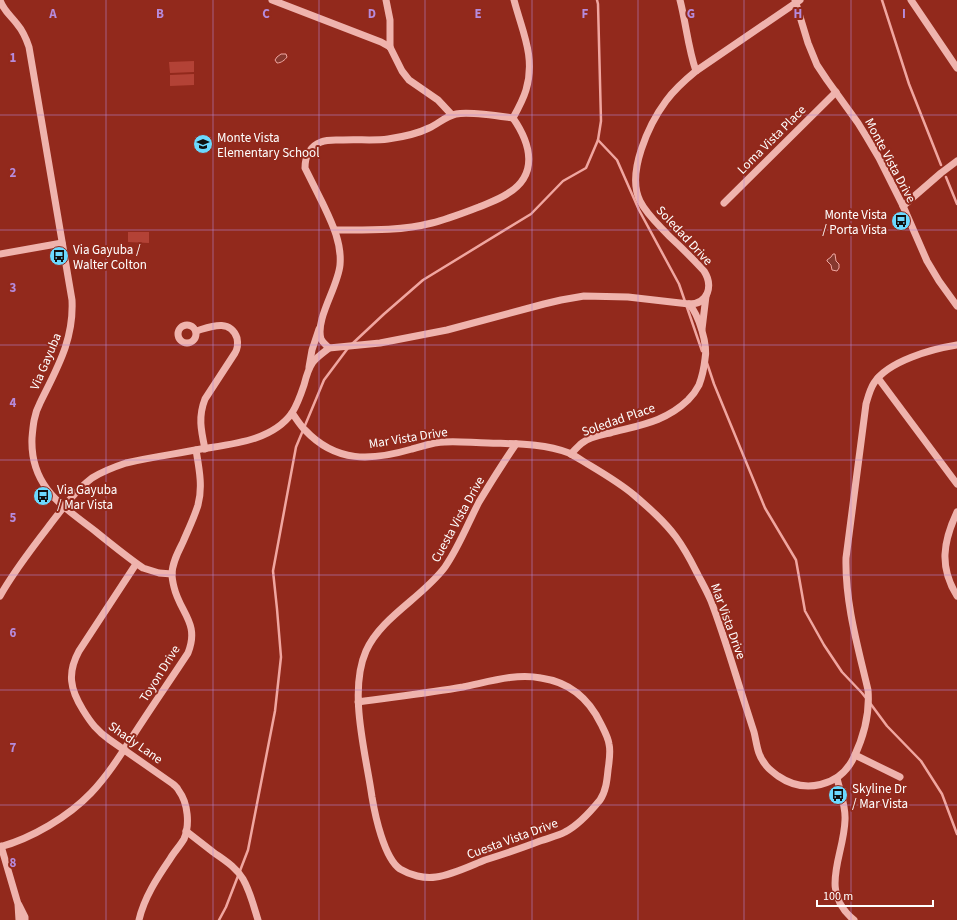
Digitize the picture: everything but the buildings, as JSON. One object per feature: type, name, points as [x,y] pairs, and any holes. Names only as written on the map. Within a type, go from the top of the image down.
[{"type":"street","points":[[272,0],[381,42],[390,47],[402,71],[409,80],[438,100],[452,115]]},
{"type":"street","points":[[386,0],[390,20],[390,47]]},
{"type":"street","points":[[513,118],[526,90],[530,69],[527,43],[514,0]]},
{"type":"street","points":[[680,0],[692,60],[696,71]]},
{"type":"street","points":[[911,0],[957,68]]},
{"type":"street","name":"Soledad Drive","points":[[702,331],[709,281],[704,271],[693,258],[650,216],[639,200],[636,180],[637,168],[642,148],[653,122],[666,101],[679,86],[696,71],[797,1]]},
{"type":"street","name":"Monte Vista Drive","points":[[797,1],[805,35],[820,71],[866,136],[879,158],[903,206],[927,261],[957,306]]},
{"type":"street","name":"Via Gayuba","points":[[1,4],[22,31],[29,47],[56,199],[73,308],[68,343],[36,412],[32,444],[34,461],[40,480],[64,507],[136,564],[153,572],[172,574]]},
{"type":"street","name":"Loma Vista Place","points":[[724,202],[836,92]]},
{"type":"street","points":[[0,596],[19,565],[64,507],[82,486],[92,478],[111,468],[139,460],[205,449],[258,437],[278,426],[292,412],[299,398],[309,368],[312,350],[339,272],[341,258],[335,230],[306,168],[306,157],[314,146],[322,142],[332,140],[387,139],[416,133],[428,129],[458,113],[513,118],[520,128],[526,140],[529,161],[528,170],[525,177],[506,195],[452,217],[431,223],[387,229],[335,230]]},
{"type":"street","points":[[903,206],[957,161]]},
{"type":"street","points":[[0,254],[62,243]]},
{"type":"street","points":[[309,368],[313,362],[329,348],[380,343],[447,330],[561,300],[584,296],[628,297],[690,304],[699,303],[706,296]]},
{"type":"street","name":"Soledad Place","points":[[571,454],[582,443],[593,438],[656,421],[682,405],[693,395],[702,374],[706,351],[702,331],[694,310],[690,304]]},
{"type":"street","points":[[196,331],[208,327],[221,325],[225,326],[234,332],[238,342],[235,353],[202,406],[200,421],[205,449]]},
{"type":"street","points":[[320,327],[323,343],[329,348]]},
{"type":"street","name":"Mar Vista Drive","points":[[292,412],[304,429],[317,441],[334,452],[349,456],[379,456],[412,450],[430,443],[446,442],[533,445],[551,448],[571,454],[625,487],[650,508],[676,537],[687,553],[711,599],[751,723],[758,751],[766,766],[781,778],[802,785],[814,785],[826,783],[837,778],[849,766],[855,755],[867,717],[868,690],[849,607],[845,576],[866,404],[870,391],[878,378],[894,366],[927,352],[957,345]]},
{"type":"street","points":[[878,378],[957,484]]},
{"type":"street","name":"Cuesta Vista Drive","points":[[358,702],[450,689],[506,678],[528,677],[551,680],[584,698],[605,731],[609,744],[607,782],[605,790],[598,802],[580,821],[565,832],[437,877],[422,877],[407,872],[396,866],[387,853],[373,805],[363,745],[358,702],[358,682],[365,652],[369,644],[386,623],[422,592],[445,567],[479,502],[516,444]]},
{"type":"street","name":"Toyon Drive","points":[[0,846],[17,841],[36,832],[60,818],[92,793],[109,772],[183,661],[190,647],[192,640],[190,623],[177,599],[172,574],[176,557],[196,512],[199,500],[200,476],[196,450]]},
{"type":"street","points":[[957,512],[951,525],[945,548],[947,574],[957,596]]},
{"type":"street","name":"Shady Lane","points":[[136,564],[79,651],[75,659],[71,676],[73,692],[94,727],[100,733],[166,778],[179,790],[185,805],[186,831],[181,844],[161,872],[147,896],[140,913],[139,920]]},
{"type":"street","points":[[855,755],[900,776]]},
{"type":"street","points":[[837,778],[845,809],[846,820],[835,876],[835,886],[837,896],[846,913],[854,920]]},
{"type":"street","points":[[186,831],[230,864],[240,874],[246,885],[258,920]]},
{"type":"street","points":[[0,846],[18,904],[19,920]]},
{"type":"street","points":[[18,904],[23,912],[25,920]]},
{"type":"shaded area","points":[[281,54],[286,54],[287,57],[283,61],[277,63],[275,60]]},
{"type":"shaded area","points":[[194,61],[194,72],[170,73],[169,62]]},
{"type":"shaded area","points":[[194,74],[194,85],[170,86],[170,75]]},
{"type":"shaded area","points":[[128,232],[149,232],[149,243],[128,242]]},
{"type":"shaded area","points":[[833,254],[835,254],[836,261],[839,264],[837,271],[832,270],[831,265],[827,261]]},
{"type":"waterway","points":[[352,344],[423,280],[531,214],[563,181],[586,168],[598,140],[601,121],[597,0]]},
{"type":"waterway","points":[[882,0],[909,84],[941,165]]},
{"type":"waterway","points":[[598,140],[617,160],[639,210],[679,284],[702,351]]},
{"type":"waterway","points":[[946,177],[957,204]]},
{"type":"waterway","points":[[219,920],[226,907],[248,850],[275,711],[281,657],[273,571],[296,447],[324,380],[348,348]]},
{"type":"waterway","points":[[707,363],[714,384],[765,508],[796,560],[805,611],[824,645],[842,672],[866,698]]},
{"type":"waterway","points":[[870,703],[887,726],[921,761],[942,794],[957,834]]},
{"type":"place","name":"Monte Vista Elementary School","points":[[203,144]]},
{"type":"place","name":"Monte Vista / Porta Vista","points":[[901,221]]},
{"type":"place","name":"Via Gayuba / Walter Colton","points":[[59,256]]},
{"type":"place","name":"Via Gayuba / Mar Vista","points":[[43,496]]},
{"type":"place","name":"Skyline Dr / Mar Vista","points":[[838,795]]}]
